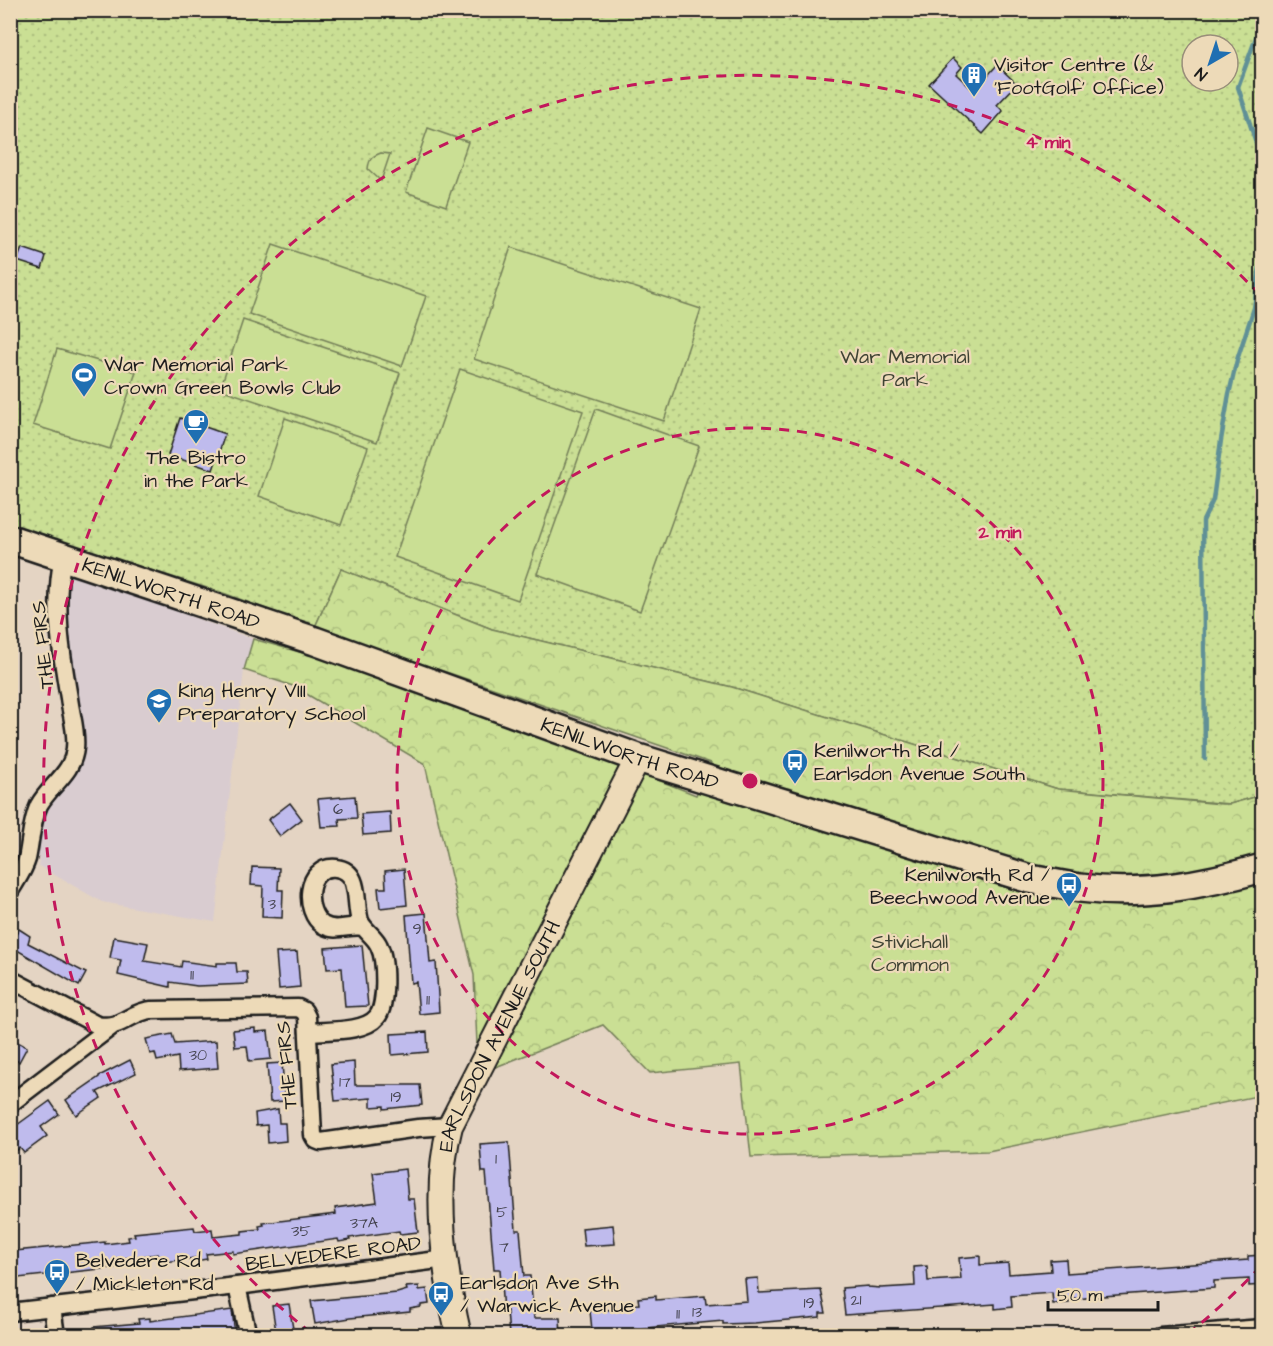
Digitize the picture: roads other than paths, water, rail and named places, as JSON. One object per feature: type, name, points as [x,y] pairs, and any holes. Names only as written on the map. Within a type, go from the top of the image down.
[{"type":"main road","name":"KENILWORTH ROAD","points":[[10,538],[315,641],[638,758],[1030,879],[1082,888],[1167,889],[1212,881],[1263,868]]},
{"type":"main road","name":"EARLSDON AVENUE SOUTH","points":[[459,1335],[446,1259],[442,1194],[443,1160],[450,1126],[638,758]]},
{"type":"street","name":"THE FIRS","points":[[10,891],[27,858],[32,824],[39,806],[66,772],[75,749],[75,729],[57,602],[63,557]]},
{"type":"street","points":[[308,1032],[364,1026],[380,1013],[384,997],[382,952],[374,937],[363,927]]},
{"type":"street","points":[[10,979],[97,1024],[111,1027]]},
{"type":"street","name":"THE FIRS","points":[[10,1104],[111,1027],[146,1010],[298,1008],[306,1014],[313,1135],[316,1140],[321,1142],[418,1128],[450,1126]]},
{"type":"street","name":"BELVEDERE ROAD","points":[[10,1312],[446,1259]]},
{"type":"street","points":[[237,1286],[249,1335]]},
{"type":"street","points":[[52,1307],[56,1335]]},
{"type":"street","points":[[1161,1335],[1263,1328]]},
{"type":"waterway","points":[[1262,21],[1238,87],[1262,161]]},
{"type":"waterway","points":[[1205,759],[1203,521],[1213,500],[1229,394],[1237,360],[1254,308],[1262,252]]},
{"type":"place","name":"Visitor Centre (& 'FootGolf' Office)","points":[[974,98]]},
{"type":"place","name":"War Memorial Park Crown Green Bowls Club","points":[[84,398]]},
{"type":"place","name":"The Bistro in the Park","points":[[196,445]]},
{"type":"place","name":"King Henry VIII Preparatory School","points":[[159,724]]},
{"type":"place","name":"Kenilworth Rd / Earlsdon Avenue South","points":[[795,785]]},
{"type":"place","name":"Kenilworth Rd / Beechwood Avenue","points":[[1069,908]]},
{"type":"place","name":"Belvedere Rd / Mickleton Rd","points":[[57,1295]]},
{"type":"place","name":"Earlsdon Ave Sth / Warwick Avenue","points":[[441,1317]]},
{"type":"park label","name":"War Memorial Park","points":[[905,368]]},
{"type":"park label","name":"Stivichall Common","points":[[910,952]]}]
